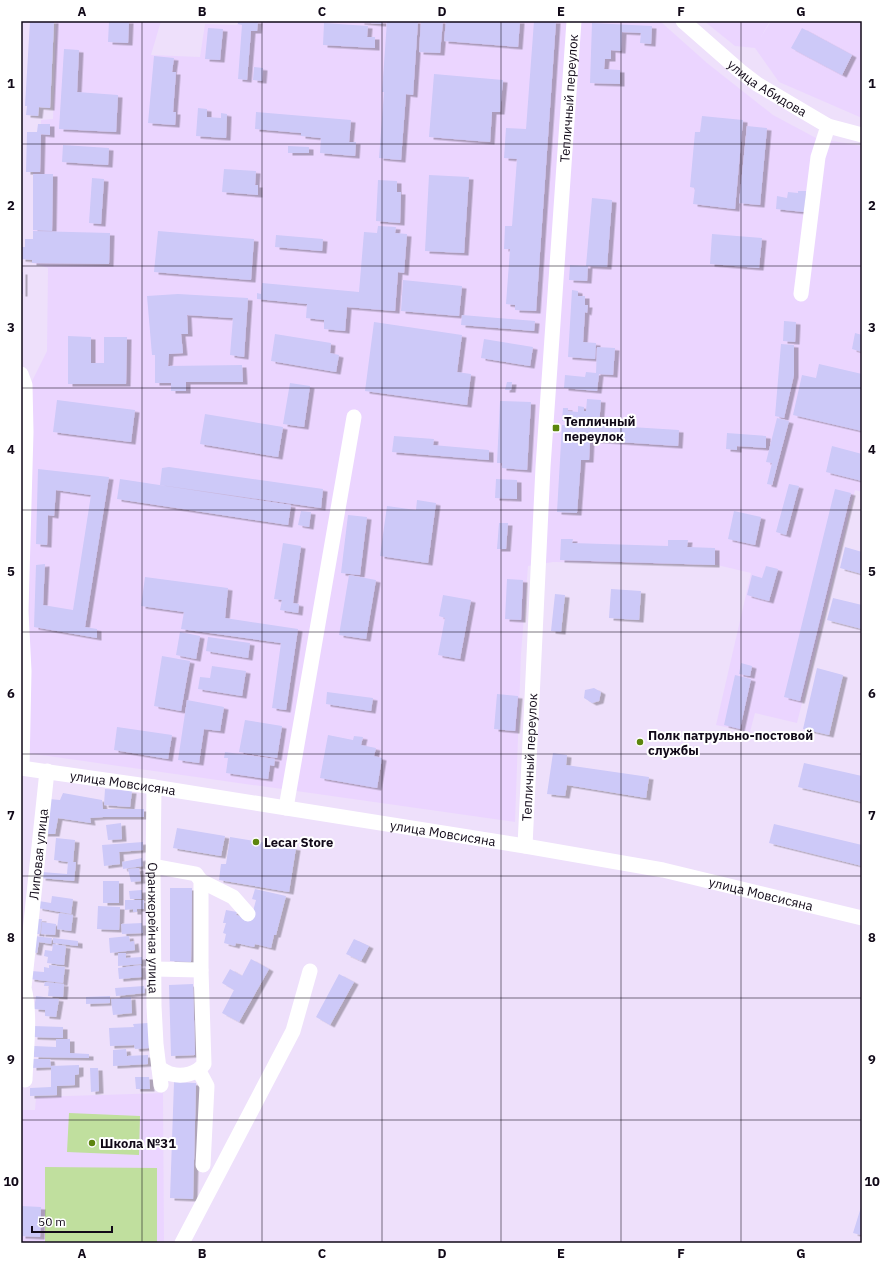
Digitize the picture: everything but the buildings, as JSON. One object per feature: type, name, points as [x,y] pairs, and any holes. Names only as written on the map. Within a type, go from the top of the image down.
[{"type":"street","name":"Тепличный переулок","points":[[525,846],[543,467],[574,21]]},
{"type":"street","name":"улица Абидова","points":[[683,21],[757,84],[828,126],[862,135]]},
{"type":"street","points":[[801,294],[818,157],[828,126]]},
{"type":"street","points":[[21,374],[25,385],[26,432],[21,612],[24,671],[21,768]]},
{"type":"street","points":[[286,808],[354,417]]},
{"type":"street","name":"улица Мовсисяна","points":[[21,768],[154,787],[525,846],[663,870],[862,918]]},
{"type":"street","name":"Липовая улица","points":[[25,1080],[27,998],[22,988],[47,771]]},
{"type":"street","name":"Оранжерейная улица","points":[[154,787],[154,1006],[156,1044],[161,1085]]},
{"type":"street","points":[[153,866],[196,874],[201,881],[233,897],[248,914]]},
{"type":"street","points":[[159,1068],[171,1074],[187,1074],[199,1071],[204,1064],[201,970],[201,881]]},
{"type":"street","points":[[154,969],[201,970]]},
{"type":"street","points":[[182,1243],[293,1031],[310,972]]},
{"type":"street","points":[[199,1071],[207,1086],[203,1165]]},
{"type":"shaded area","points":[[56,21],[161,21],[151,55],[200,57],[205,24],[237,25],[238,21],[661,22],[707,63],[773,115],[816,138],[862,146],[862,492],[855,490],[797,723],[755,713],[750,732],[716,725],[751,573],[717,565],[553,562],[528,566],[521,654],[515,822],[27,753],[31,383],[47,351],[48,268],[33,263],[33,168],[40,167],[41,120],[53,119]]},
{"type":"shaded area","points":[[704,21],[770,21],[761,37],[771,21],[862,21],[862,118],[779,82],[755,48],[735,46]]},
{"type":"shaded area","name":"Школа №31","points":[[163,1093],[164,1243],[21,1243],[21,1110],[35,1110],[36,1097]]},
{"type":"green space","points":[[69,1113],[140,1116],[139,1155],[67,1152]]},
{"type":"green space","points":[[45,1167],[157,1168],[157,1243],[45,1243]]},
{"type":"place","name":"Тепличный переулок","points":[[556,428]]},
{"type":"place","name":"Полк патрульно-постовой службы","points":[[640,742]]},
{"type":"place","name":"Lecar Store","points":[[256,842]]},
{"type":"place","name":"Школа №31","points":[[92,1143]]}]
